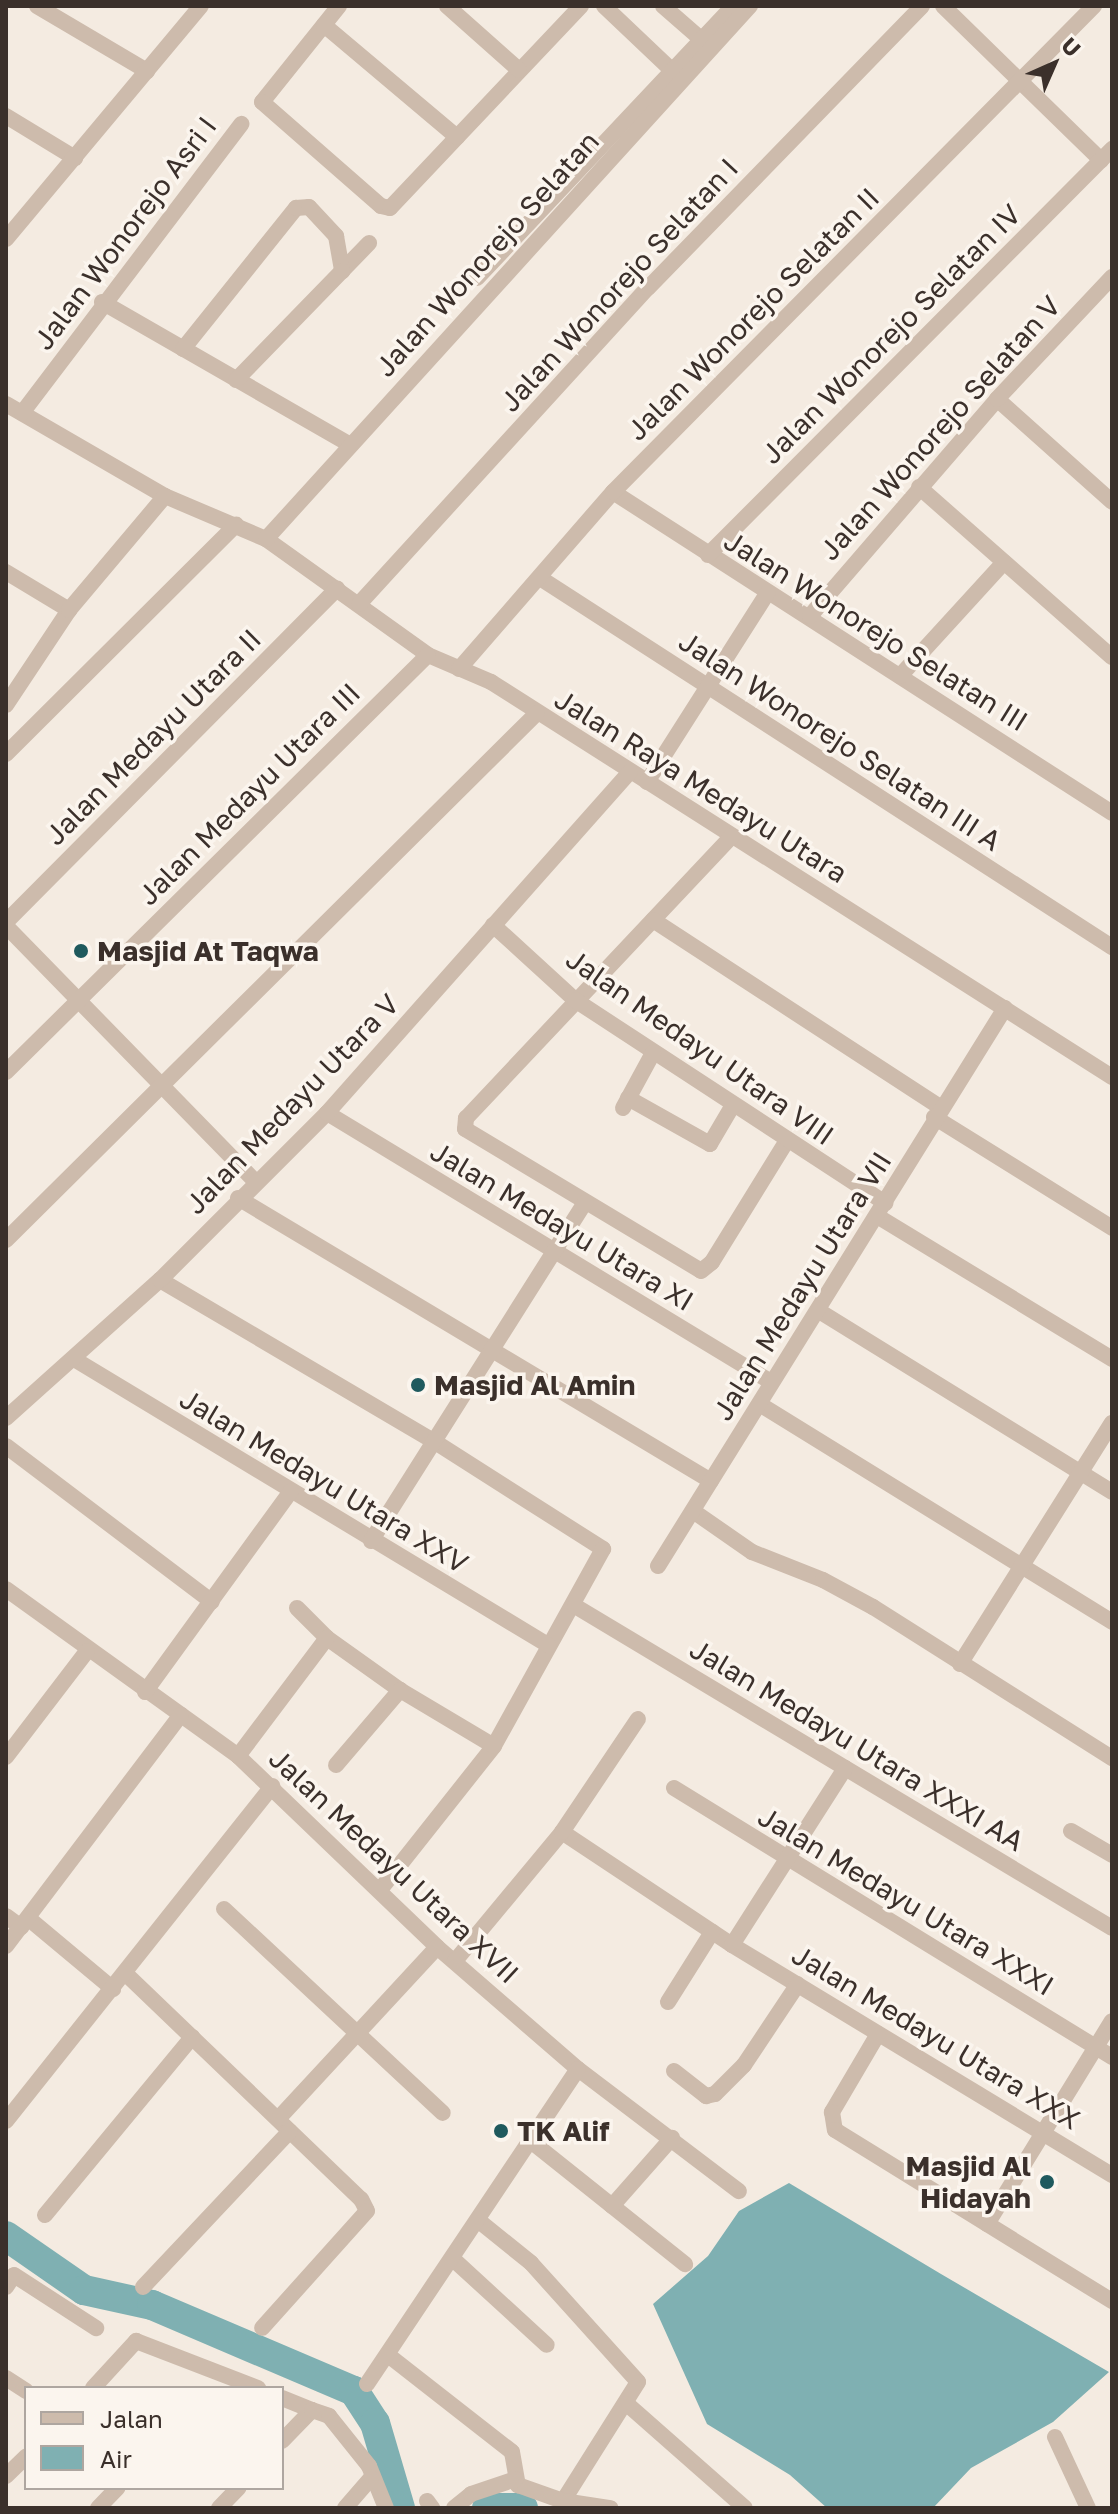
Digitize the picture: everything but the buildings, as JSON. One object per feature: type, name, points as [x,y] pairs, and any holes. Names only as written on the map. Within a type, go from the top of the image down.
[{"type":"street","points":[[37,6],[147,71]]},
{"type":"street","points":[[7,240],[201,6]]},
{"type":"street","points":[[339,6],[262,102],[381,206],[390,208],[581,6]]},
{"type":"street","points":[[447,6],[519,70]]},
{"type":"street","points":[[477,278],[677,75],[604,6]]},
{"type":"street","points":[[663,6],[706,44],[733,6]]},
{"type":"street","name":"Jalan Wonorejo Selatan","points":[[266,539],[677,75],[706,44],[750,6]]},
{"type":"street","name":"Jalan Wonorejo Selatan I","points":[[359,604],[648,288],[922,6]]},
{"type":"street","points":[[943,6],[1107,155]]},
{"type":"street","name":"Jalan Wonorejo Selatan II","points":[[459,669],[613,492],[1094,6]]},
{"type":"street","points":[[324,25],[457,137]]},
{"type":"street","points":[[6,116],[75,158]]},
{"type":"street","name":"Jalan Wonorejo Asri I","points":[[22,413],[102,302],[241,124]]},
{"type":"street","name":"Jalan Wonorejo Selatan IV","points":[[708,555],[1107,155]]},
{"type":"street","points":[[183,349],[302,206],[336,236],[342,271]]},
{"type":"street","points":[[236,380],[369,243]]},
{"type":"street","name":"Jalan Wonorejo Selatan V","points":[[810,616],[997,399],[1112,277]]},
{"type":"street","points":[[102,302],[349,444]]},
{"type":"street","points":[[997,399],[1112,502]]},
{"type":"street","name":"Jalan Raya Medayu Utara","points":[[6,404],[165,496],[266,539],[428,655],[491,682],[1112,1077]]},
{"type":"street","points":[[919,487],[1108,653]]},
{"type":"street","name":"Jalan Wonorejo Selatan III","points":[[613,492],[1112,813]]},
{"type":"street","points":[[6,705],[69,610],[165,496]]},
{"type":"street","points":[[6,754],[236,525]]},
{"type":"street","points":[[900,676],[1004,562]]},
{"type":"street","points":[[6,572],[69,610]]},
{"type":"street","name":"Jalan Wonorejo Selatan III A","points":[[540,578],[1112,947]]},
{"type":"street","name":"Jalan Medayu Utara II","points":[[256,1182],[165,1086],[77,1001],[6,924],[337,589]]},
{"type":"street","points":[[647,782],[768,592]]},
{"type":"street","name":"Jalan Medayu Utara III","points":[[6,1072],[428,655]]},
{"type":"street","points":[[6,1240],[165,1086],[537,713]]},
{"type":"street","name":"Jalan Medayu Utara V","points":[[6,1418],[160,1280],[238,1198],[327,1113],[630,772]]},
{"type":"street","points":[[732,836],[466,1118],[465,1129],[694,1268],[707,1269],[786,1142]]},
{"type":"street","points":[[653,920],[1112,1228]]},
{"type":"street","name":"Jalan Medayu Utara VIII","points":[[493,925],[575,1000],[733,1105],[881,1210],[1112,1359]]},
{"type":"street","name":"Jalan Medayu Utara VII","points":[[658,1566],[761,1405],[771,1382],[819,1311],[937,1112],[1005,1008]]},
{"type":"street","points":[[653,1053],[626,1103],[710,1144],[733,1105]]},
{"type":"street","name":"Jalan Medayu Utara XI","points":[[327,1113],[553,1254],[771,1382]]},
{"type":"street","points":[[238,1198],[491,1346],[711,1481]]},
{"type":"street","points":[[371,1541],[491,1346],[585,1202]]},
{"type":"street","points":[[160,1280],[599,1542],[603,1555],[575,1606],[548,1645],[494,1746],[380,1890]]},
{"type":"street","points":[[819,1311],[1112,1492]]},
{"type":"street","name":"Jalan Medayu Utara XXV","points":[[74,1359],[548,1645]]},
{"type":"street","points":[[761,1405],[1112,1622]]},
{"type":"street","points":[[960,1664],[1112,1423]]},
{"type":"street","points":[[6,1446],[212,1602]]},
{"type":"street","points":[[145,1692],[291,1491]]},
{"type":"street","points":[[693,1511],[752,1552],[823,1580],[1112,1758]]},
{"type":"street","name":"Jalan Medayu Utara XVII","points":[[6,1589],[87,1651],[238,1756],[437,1947],[578,2069],[739,2191]]},
{"type":"street","name":"Jalan Medayu Utara XXXI AA","points":[[575,1606],[1112,1928]]},
{"type":"street","points":[[297,1608],[327,1638],[400,1690],[494,1746]]},
{"type":"street","points":[[238,1756],[327,1638]]},
{"type":"street","points":[[6,1757],[87,1651]]},
{"type":"street","points":[[336,1765],[400,1690]]},
{"type":"street","points":[[6,1946],[181,1715]]},
{"type":"street","points":[[455,1961],[562,1832],[638,1719]]},
{"type":"street","points":[[732,1945],[845,1768]]},
{"type":"street","points":[[6,2121],[126,1974],[272,1786]]},
{"type":"street","name":"Jalan Medayu Utara XXXI","points":[[674,1788],[1112,2057]]},
{"type":"street","points":[[1071,1831],[1112,1855]]},
{"type":"street","name":"Jalan Medayu Utara XXX","points":[[562,1832],[732,1945],[1112,2175]]},
{"type":"street","points":[[224,1909],[443,2113]]},
{"type":"street","points":[[6,1916],[24,1922],[113,1989]]},
{"type":"street","points":[[668,2002],[712,1932]]},
{"type":"street","points":[[143,2287],[284,2125],[357,2032],[437,1947]]},
{"type":"street","points":[[126,1974],[284,2125],[367,2211],[262,2328]]},
{"type":"street","points":[[674,2071],[706,2096],[715,2094],[744,2065],[798,1984]]},
{"type":"street","points":[[987,2224],[1112,2021]]},
{"type":"street","points":[[878,2034],[832,2112],[835,2130],[1112,2301]]},
{"type":"street","points":[[45,2215],[192,2037]]},
{"type":"street","points":[[367,2384],[532,2142],[578,2069]]},
{"type":"street","points":[[612,2206],[672,2138]]},
{"type":"street","points":[[532,2142],[685,2264]]},
{"type":"street","points":[[479,2221],[531,2263],[634,2376],[638,2387],[563,2501]]},
{"type":"street","points":[[453,2259],[547,2345]]},
{"type":"street","points":[[6,2287],[14,2275],[96,2328]]},
{"type":"street","points":[[95,2386],[136,2341],[253,2386]]},
{"type":"street","points":[[388,2355],[512,2452],[516,2479],[526,2490],[563,2501],[610,2508]]},
{"type":"street","points":[[212,2386],[223,2374]]},
{"type":"street","points":[[6,2378],[24,2390]]},
{"type":"street","points":[[284,2399],[312,2410],[343,2429],[386,2508]]},
{"type":"street","points":[[627,2404],[745,2508]]},
{"type":"street","points":[[284,2439],[312,2410]]},
{"type":"street","points":[[1055,2437],[1088,2508]]},
{"type":"street","points":[[6,2476],[24,2459]]},
{"type":"street","points":[[345,2508],[371,2478]]},
{"type":"street","points":[[454,2508],[471,2494],[516,2479]]},
{"type":"street","points":[[98,2508],[115,2490]]},
{"type":"street","points":[[219,2508],[236,2490]]},
{"type":"water","points":[[789,2183],[1109,2372],[1053,2422],[971,2468],[933,2508],[827,2508],[790,2475],[707,2424],[653,2304],[708,2256],[739,2211]]},
{"type":"waterway","points":[[6,2236],[84,2290],[152,2305],[354,2391],[375,2423],[400,2508]]},
{"type":"waterway","points":[[487,2508],[523,2508]]},
{"type":"place","name":"Masjid At Taqwa","points":[[81,951]]},
{"type":"place","name":"Masjid Al Amin","points":[[418,1385]]},
{"type":"place","name":"TK Alif","points":[[501,2131]]},
{"type":"place","name":"Masjid Al Hidayah","points":[[1047,2182]]}]
